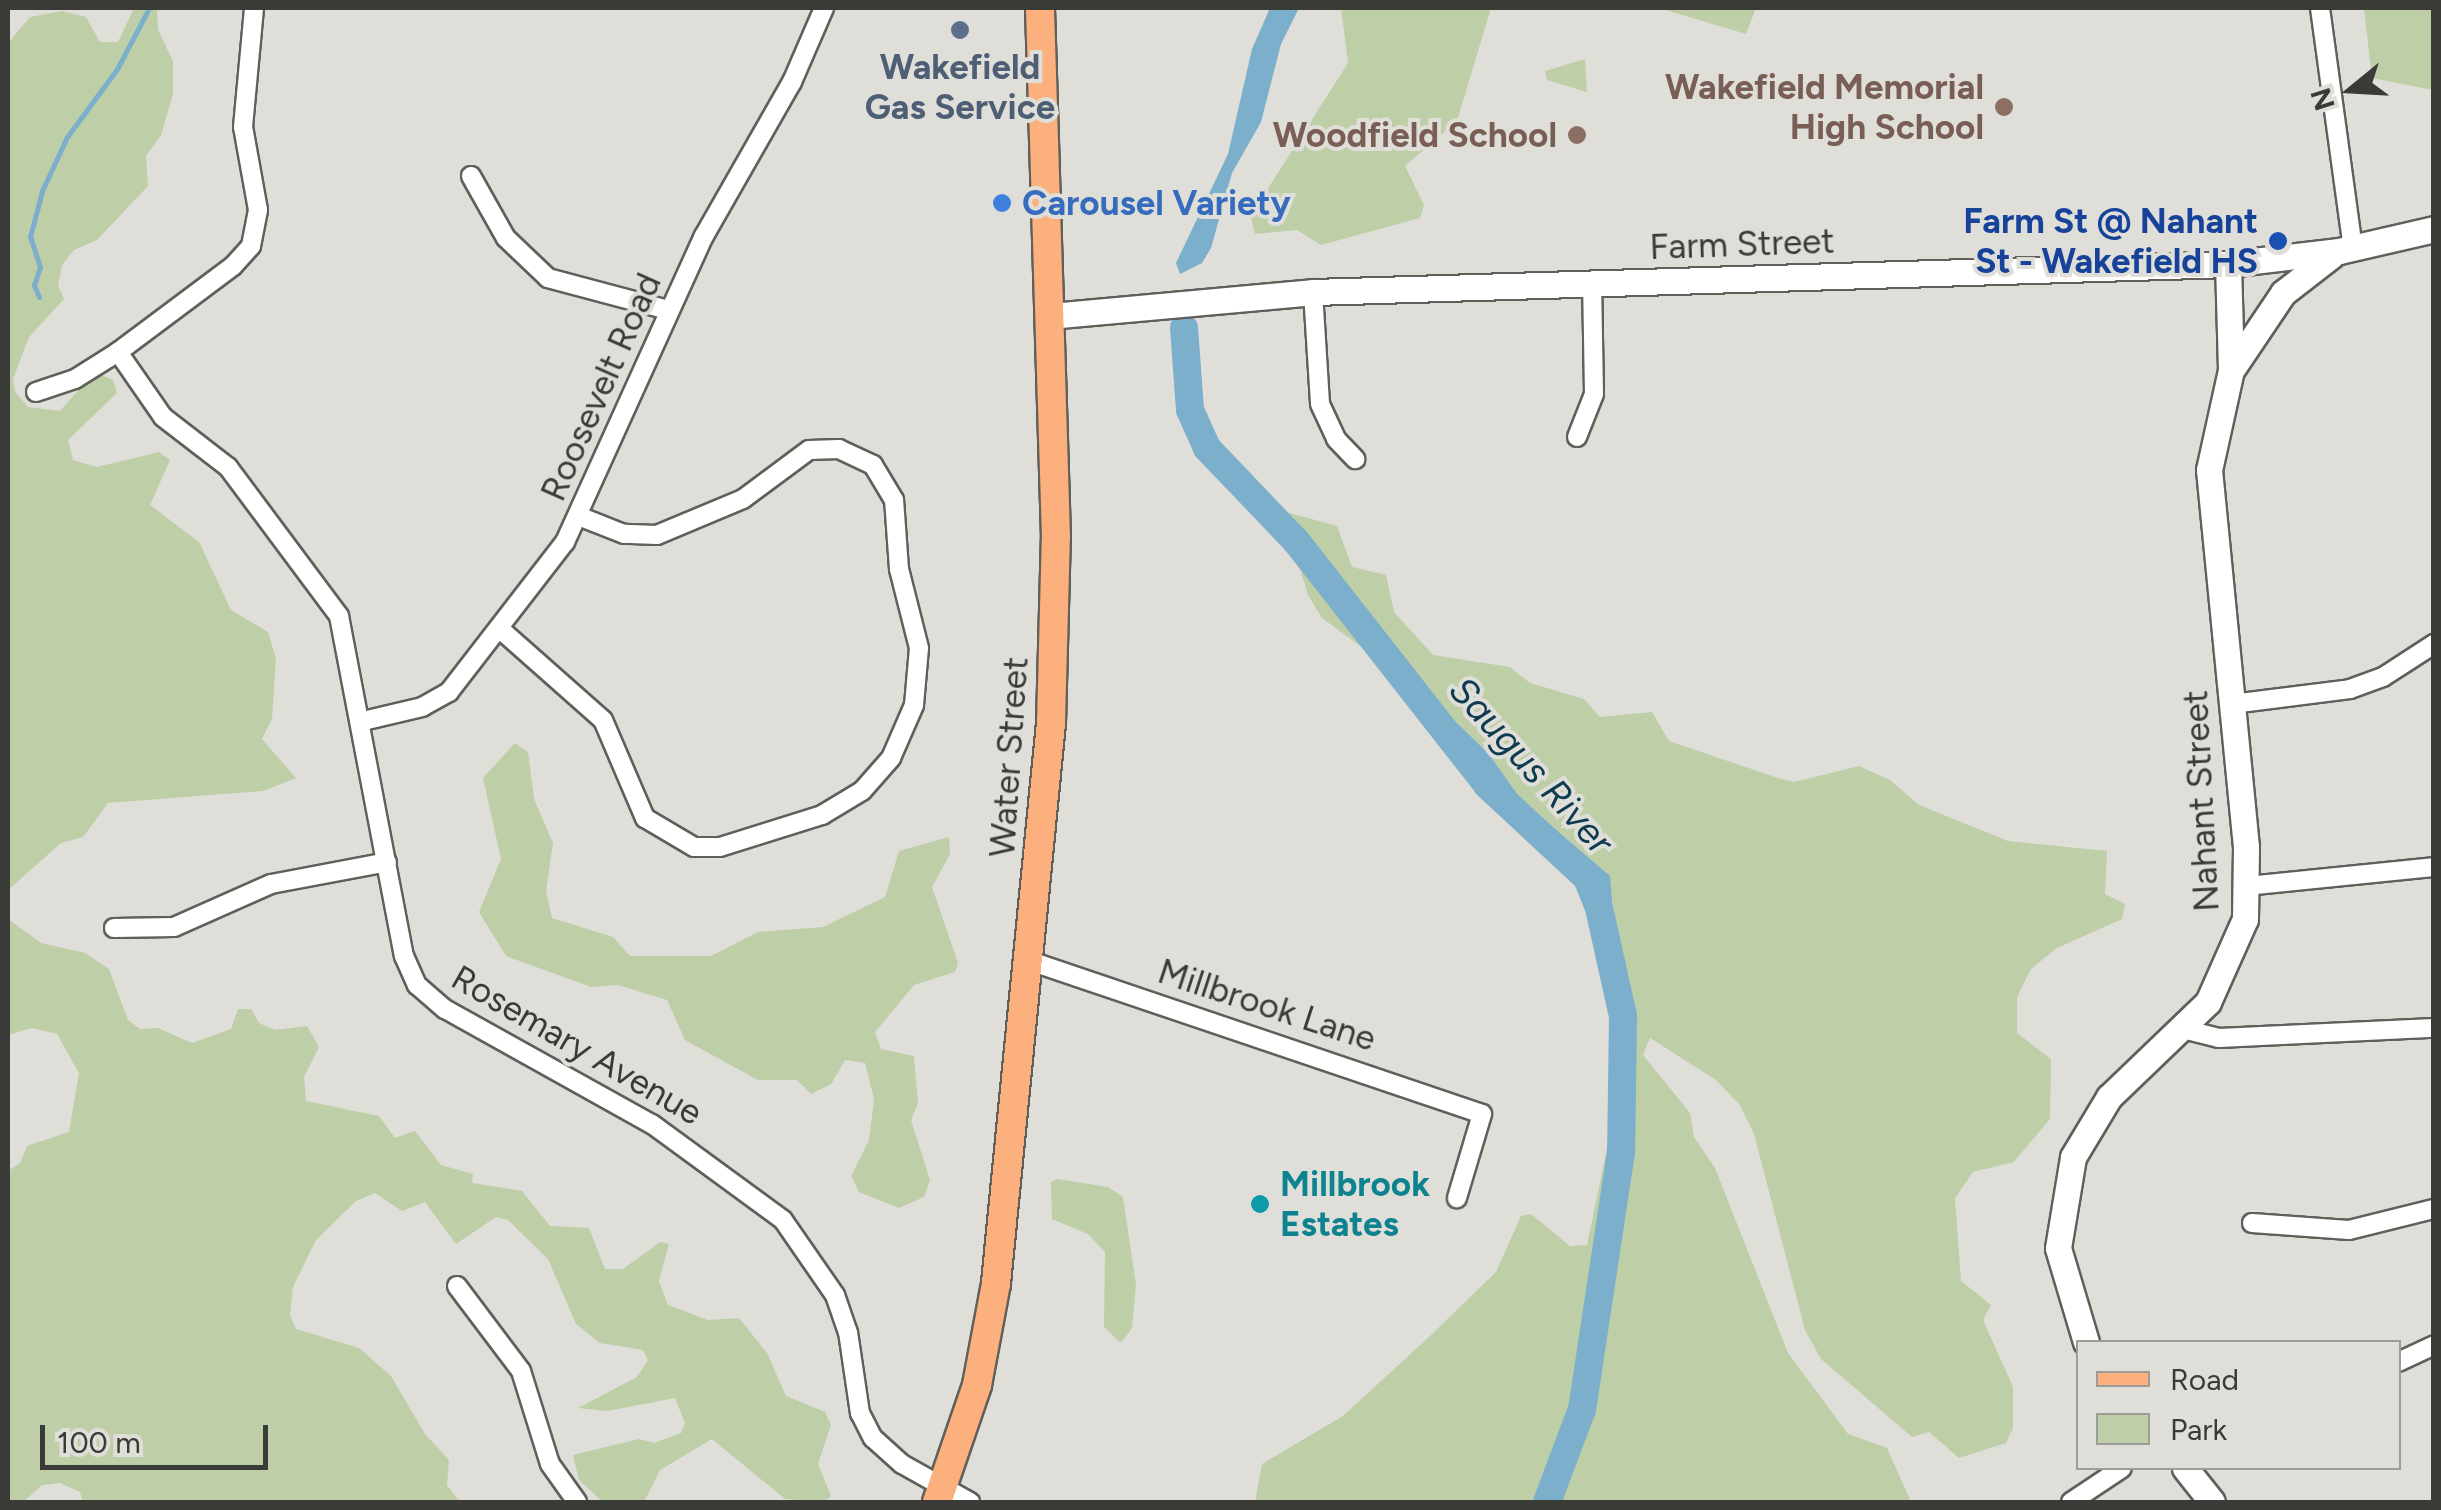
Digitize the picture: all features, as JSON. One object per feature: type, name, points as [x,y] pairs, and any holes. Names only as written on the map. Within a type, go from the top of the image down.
[{"type":"main road","name":"Water Street","points":[[940,1496],[976,1385],[992,1308],[1030,961],[1056,607],[1040,8]]},
{"type":"main road","name":"Farm Street","points":[[1050,316],[1313,292],[2241,263],[2346,250],[2434,229]]},
{"type":"main road","name":"Nahant Street","points":[[2231,370],[2262,319],[2302,275],[2346,250]]},
{"type":"main road","name":"Nahant Street","points":[[2085,1340],[2058,1248],[2066,1178],[2109,1097],[2184,1029],[2233,959],[2248,886],[2209,470],[2231,370],[2241,263]]},
{"type":"main road","points":[[2241,263],[2265,297],[2262,319]]},
{"type":"main road","points":[[2187,1470],[2212,1502]]},
{"type":"street","points":[[36,392],[75,379],[118,352],[233,266],[255,237],[258,210],[243,134],[254,8]]},
{"type":"street","name":"Roosevelt Road","points":[[363,721],[443,696],[500,630],[580,517],[668,310],[792,82],[824,8]]},
{"type":"street","points":[[2320,8],[2346,250]]},
{"type":"street","points":[[471,176],[506,238],[548,278],[668,310]]},
{"type":"street","points":[[1577,437],[1594,394],[1592,284]]},
{"type":"street","points":[[1313,292],[1320,404],[1336,439],[1354,460]]},
{"type":"street","name":"Rosemary Avenue","points":[[118,352],[156,410],[218,455],[326,593],[346,636],[404,956],[424,994],[680,1142],[799,1236],[842,1314],[866,1427],[884,1449],[940,1496],[970,1502]]},
{"type":"street","points":[[500,630],[593,708],[618,747],[639,811],[682,843],[720,847],[822,815],[862,791],[892,758],[914,705],[918,648],[899,569],[894,500],[873,466],[839,449],[809,450],[743,499],[656,535],[624,534],[580,517]]},
{"type":"street","points":[[2232,704],[2350,689],[2434,644]]},
{"type":"street","points":[[114,928],[184,924],[260,887],[387,862]]},
{"type":"street","points":[[2248,886],[2434,868]]},
{"type":"street","name":"Millbrook Lane","points":[[1030,961],[1482,1114],[1457,1198]]},
{"type":"street","points":[[2184,1029],[2219,1038],[2434,1028]]},
{"type":"street","points":[[2252,1222],[2349,1230],[2434,1209]]},
{"type":"street","points":[[458,1286],[521,1371],[550,1464],[577,1502]]},
{"type":"street","points":[[2401,1361],[2434,1345]]},
{"type":"street","points":[[2071,1502],[2119,1470]]},
{"type":"green space","points":[[134,8],[157,8],[158,30],[173,61],[173,94],[161,135],[146,156],[148,186],[97,240],[74,250],[62,265],[58,286],[64,299],[29,337],[13,379],[15,392],[28,407],[60,411],[81,387],[101,375],[113,380],[117,393],[68,440],[73,460],[97,467],[159,452],[170,460],[150,505],[199,542],[231,610],[268,632],[276,659],[272,719],[262,739],[296,778],[263,791],[108,803],[83,837],[61,843],[8,890],[8,43],[30,17],[62,11],[86,17],[100,42],[118,42]]},
{"type":"green space","points":[[1341,8],[1491,8],[1457,121],[1405,166],[1424,205],[1420,218],[1321,245],[1297,230],[1255,234],[1251,218],[1258,204],[1348,63]]},
{"type":"green space","points":[[1659,8],[1756,8],[1746,34]]},
{"type":"green space","points":[[2364,8],[2433,8],[2433,90],[2372,78]]},
{"type":"green space","points":[[1585,59],[1587,92],[1547,80],[1545,71]]},
{"type":"green space","points":[[1282,511],[1337,526],[1352,567],[1386,575],[1394,612],[1433,655],[1510,667],[1530,683],[1584,699],[1600,717],[1652,712],[1669,741],[1778,778],[1794,782],[1859,766],[1890,780],[1919,805],[2008,841],[2107,851],[2105,894],[2125,904],[2122,919],[2055,949],[2031,969],[2017,997],[2017,1033],[2051,1059],[2050,1119],[2014,1162],[1973,1172],[1955,1198],[1961,1281],[1991,1305],[1983,1320],[2013,1387],[2013,1428],[2006,1443],[1959,1458],[1929,1432],[1912,1437],[1821,1359],[1805,1330],[1754,1134],[1740,1105],[1716,1080],[1650,1038],[1643,1055],[1690,1113],[1694,1137],[1715,1168],[1788,1353],[1848,1434],[1887,1448],[1911,1502],[1255,1502],[1262,1464],[1343,1416],[1430,1336],[1496,1272],[1521,1216],[1531,1214],[1570,1246],[1587,1245],[1631,1032],[1609,876],[1523,802],[1488,753],[1430,697],[1322,618],[1308,595]]},
{"type":"green space","points":[[515,743],[528,752],[534,799],[553,843],[546,891],[552,918],[613,937],[630,956],[711,956],[758,932],[823,927],[885,897],[899,851],[949,837],[950,854],[932,887],[958,963],[955,972],[914,985],[875,1032],[881,1049],[914,1056],[918,1103],[911,1120],[930,1180],[924,1197],[899,1208],[859,1192],[851,1176],[869,1140],[874,1099],[865,1063],[845,1060],[831,1084],[811,1094],[797,1080],[758,1080],[685,1040],[667,1000],[618,985],[591,987],[506,956],[479,912],[501,859],[483,778]]},
{"type":"green space","points":[[8,919],[41,943],[85,953],[109,969],[128,1020],[140,1029],[158,1028],[192,1043],[231,1029],[238,1009],[251,1009],[259,1023],[275,1030],[307,1026],[319,1047],[304,1077],[306,1101],[379,1116],[395,1138],[415,1131],[441,1165],[473,1174],[472,1183],[522,1191],[550,1226],[589,1228],[605,1269],[623,1269],[660,1242],[669,1244],[659,1281],[668,1305],[708,1320],[739,1318],[767,1353],[786,1396],[825,1412],[831,1425],[818,1464],[831,1496],[824,1502],[785,1499],[712,1439],[660,1470],[644,1502],[603,1502],[579,1480],[573,1455],[639,1439],[654,1443],[681,1433],[685,1423],[675,1398],[608,1411],[578,1408],[637,1377],[648,1360],[643,1350],[600,1343],[576,1324],[548,1259],[508,1220],[496,1217],[456,1244],[425,1202],[402,1211],[375,1193],[356,1201],[316,1240],[293,1287],[290,1315],[296,1329],[359,1348],[391,1376],[425,1434],[449,1460],[447,1485],[460,1502],[83,1502],[80,1492],[60,1483],[42,1485],[23,1502],[8,1502],[8,1171],[20,1163],[27,1146],[69,1132],[79,1073],[57,1034],[32,1028],[8,1035]]},
{"type":"green space","points":[[1057,1179],[1108,1187],[1123,1197],[1136,1285],[1132,1328],[1121,1343],[1104,1327],[1105,1252],[1088,1234],[1052,1219],[1051,1182]]},
{"type":"water","points":[[1270,8],[1299,8],[1281,44],[1261,122],[1232,173],[1211,248],[1202,263],[1180,274],[1176,263],[1228,154],[1252,49]]},
{"type":"water","points":[[1371,656],[1398,669],[1430,697],[1488,753],[1523,802],[1610,876],[1615,934],[1626,964],[1622,986],[1606,932],[1607,890],[1578,854],[1486,777],[1398,672]]},
{"type":"waterway","points":[[39,297],[34,285],[40,267],[30,237],[42,191],[67,137],[117,69],[149,8]]},
{"type":"waterway","name":"Saugus River","points":[[1184,328],[1190,410],[1207,448],[1296,541],[1487,785],[1587,878],[1599,908],[1623,1016],[1621,1152],[1582,1409],[1547,1502]]},
{"type":"place","name":"Wakefield Gas Service","points":[[960,30]]},
{"type":"place","name":"Wakefield Memorial High School","points":[[2004,107]]},
{"type":"place","name":"Woodfield School","points":[[1577,135]]},
{"type":"place","name":"Carousel Variety","points":[[1002,203]]},
{"type":"place","name":"Farm St @ Nahant St - Wakefield HS","points":[[2278,241]]},
{"type":"place","name":"Millbrook Estates","points":[[1260,1204]]}]
